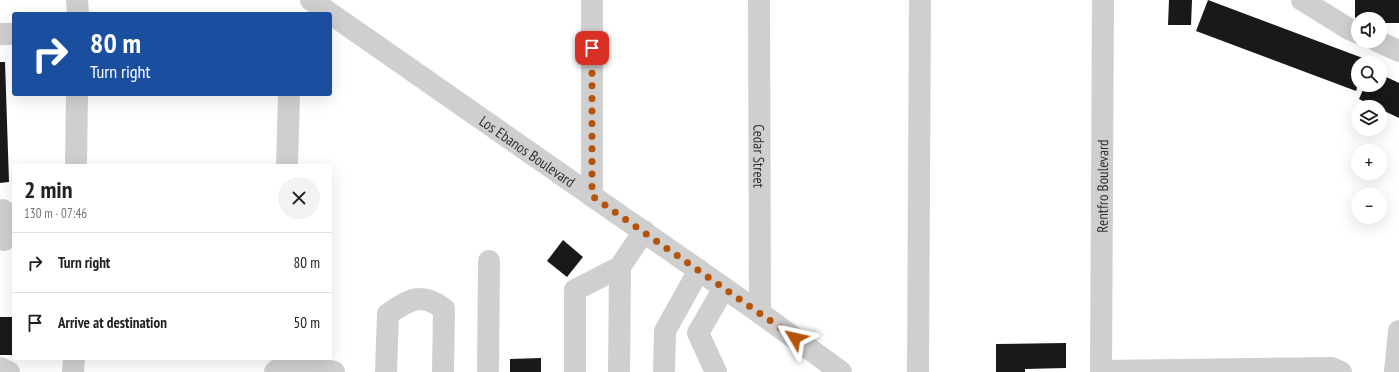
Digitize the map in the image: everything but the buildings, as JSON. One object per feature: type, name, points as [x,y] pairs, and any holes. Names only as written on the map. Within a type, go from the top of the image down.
[{"type":"street","points":[[77,0],[78,12]]},
{"type":"street","name":"Los Ebanos Boulevard","points":[[311,0],[328,12]]},
{"type":"street","points":[[592,0],[592,196]]},
{"type":"street","name":"Cedar Street","points":[[759,0],[760,313]]},
{"type":"street","points":[[918,372],[920,0]]},
{"type":"street","name":"Rentfro Boulevard","points":[[1100,372],[1103,0]]},
{"type":"street","points":[[1302,0],[1351,30]]},
{"type":"street","name":"Los Ebanos Boulevard","points":[[332,15],[760,313],[841,372]]},
{"type":"street","points":[[332,33],[358,33]]},
{"type":"street","points":[[0,34],[12,34]]},
{"type":"street","points":[[1387,46],[1399,51]]},
{"type":"street","points":[[76,164],[77,96]]},
{"type":"street","points":[[287,164],[289,96]]},
{"type":"street","points":[[6,206],[6,240]]},
{"type":"street","points":[[575,372],[575,290],[620,267],[644,232]]},
{"type":"street","points":[[488,372],[489,261]]},
{"type":"street","points":[[619,372],[620,267]]},
{"type":"street","points":[[664,372],[665,331],[698,270]]},
{"type":"street","points":[[698,333],[724,288]]},
{"type":"street","points":[[386,372],[388,314],[401,305],[418,298],[434,301],[444,309],[444,372]]},
{"type":"street","points":[[665,331],[698,333]]},
{"type":"street","points":[[1395,372],[1399,331]]},
{"type":"street","points":[[698,333],[716,372]]},
{"type":"street","points":[[73,372],[74,360]]},
{"type":"street","points":[[0,368],[9,372]]},
{"type":"street","points":[[1100,372],[1332,368],[1341,372]]},
{"type":"street","points":[[275,372],[277,370],[334,372]]},
{"type":"route","points":[[592,48],[592,196],[795,338]]}]
